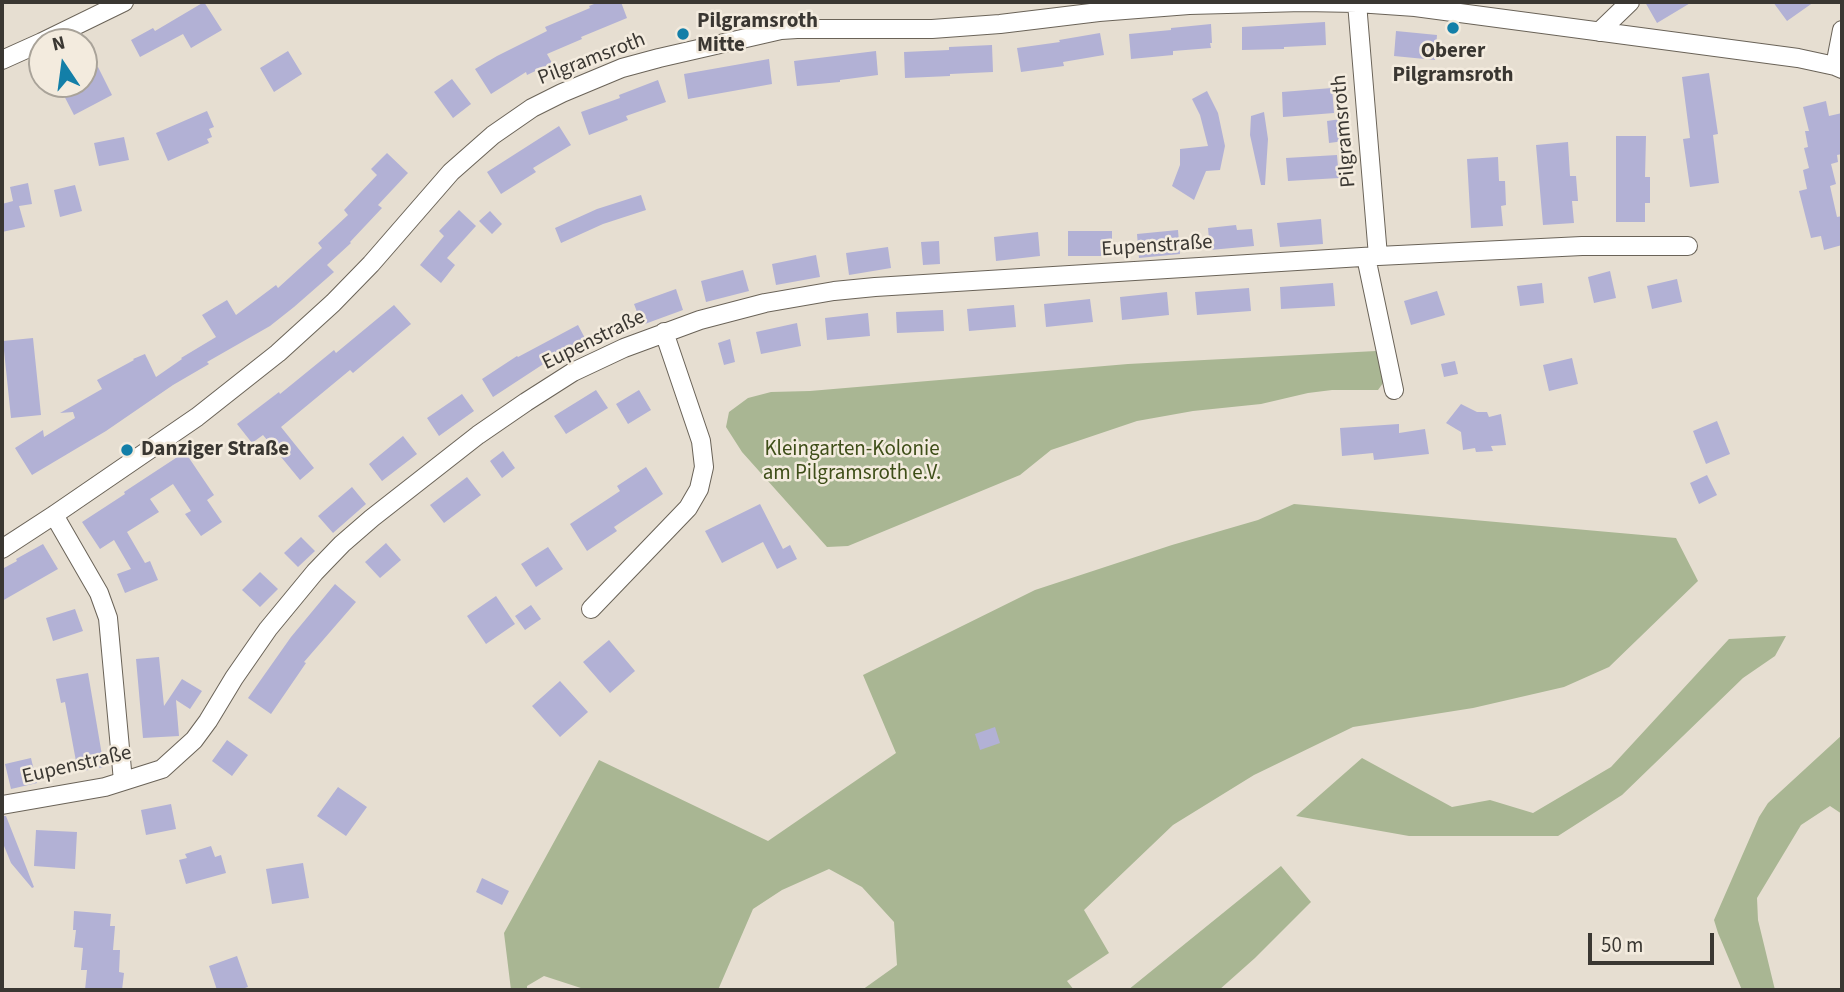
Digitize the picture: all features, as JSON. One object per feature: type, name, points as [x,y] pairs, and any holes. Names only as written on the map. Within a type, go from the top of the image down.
[{"type":"street","points":[[71,28],[124,2]]},
{"type":"street","points":[[1600,32],[1630,2]]},
{"type":"street","name":"Pilgramsroth","points":[[1357,3],[1372,256]]},
{"type":"street","name":"Pilgramsroth","points":[[2,549],[197,416],[278,353],[333,303],[371,264],[451,172],[493,135],[532,108],[562,93],[622,68],[659,58],[781,30],[932,29],[974,26],[1099,7],[1357,3],[1415,7],[1798,58],[1839,67]]},
{"type":"street","points":[[1839,67],[1842,30]]},
{"type":"street","points":[[2,60],[28,48]]},
{"type":"street","name":"Eupenstraße","points":[[2,806],[106,787],[162,769],[194,740],[268,629],[315,572],[372,518],[478,435],[573,372],[624,348],[700,320],[765,303],[875,287],[1372,256],[1582,246],[1688,246]]},
{"type":"street","points":[[1372,256],[1378,306],[1394,390]]},
{"type":"street","points":[[591,610],[688,508],[699,489],[704,467],[701,442],[664,332]]},
{"type":"street","points":[[54,515],[99,593],[108,618],[123,781]]},
{"type":"green space","name":"Kleingarten-Kolonie am Pilgramsroth e.V.","points":[[1376,351],[1386,379],[1378,390],[1308,393],[1261,404],[1193,411],[1137,421],[1051,450],[1020,475],[848,546],[827,547],[742,452],[726,427],[729,412],[748,398],[771,392],[1128,364]]},
{"type":"green space","points":[[1294,504],[1676,538],[1698,581],[1609,667],[1564,687],[1473,708],[1353,727],[1254,775],[1173,825],[1084,910],[1109,953],[1067,981],[1074,990],[862,990],[897,965],[894,922],[862,887],[829,869],[782,890],[753,909],[718,990],[587,990],[544,976],[527,986],[527,990],[511,990],[504,933],[599,760],[768,841],[896,753],[863,675],[1035,590],[1258,520]]},
{"type":"green space","points":[[1786,636],[1775,656],[1743,678],[1622,795],[1558,836],[1409,836],[1296,816],[1362,758],[1452,807],[1490,800],[1533,813],[1611,767],[1729,639]]},
{"type":"green space","points":[[1842,735],[1842,814],[1830,806],[1801,825],[1757,898],[1758,920],[1775,990],[1742,990],[1714,920],[1759,817],[1768,803]]},
{"type":"green space","points":[[1281,866],[1311,902],[1219,990],[1128,990]]},
{"type":"building","points":[[204,2],[222,30],[191,48],[183,34],[140,57],[131,40],[153,28],[155,31]]},
{"type":"building","points":[[599,2],[621,2],[627,18],[547,54],[552,63],[527,75],[526,72],[491,94],[475,69],[547,31],[545,27]]},
{"type":"building","points":[[1645,2],[1692,2],[1657,23]]},
{"type":"building","points":[[1773,2],[1814,2],[1787,21]]},
{"type":"building","points":[[1325,22],[1326,45],[1242,50],[1242,27]]},
{"type":"building","points":[[1211,24],[1211,48],[1173,51],[1173,55],[1131,59],[1129,34]]},
{"type":"building","points":[[1396,31],[1437,35],[1435,60],[1394,56]]},
{"type":"building","points":[[1100,33],[1104,55],[1063,62],[1064,66],[1021,72],[1017,48]]},
{"type":"building","points":[[992,45],[993,72],[905,78],[904,52]]},
{"type":"building","points":[[288,51],[302,74],[274,92],[260,68]]},
{"type":"building","points":[[876,51],[878,75],[797,86],[794,61]]},
{"type":"building","points":[[769,59],[772,84],[688,99],[684,74]]},
{"type":"building","points":[[98,67],[112,95],[74,115],[65,98],[98,98]]},
{"type":"building","points":[[1709,73],[1718,134],[1713,135],[1719,183],[1690,187],[1683,139],[1690,138],[1682,77]]},
{"type":"building","points":[[452,79],[471,104],[453,118],[434,92]]},
{"type":"building","points":[[658,80],[666,102],[626,116],[628,120],[589,135],[581,112]]},
{"type":"building","points":[[1332,88],[1334,113],[1283,117],[1282,92]]},
{"type":"building","points":[[1207,91],[1218,113],[1225,146],[1220,170],[1206,171],[1194,200],[1172,186],[1180,165],[1180,149],[1208,146],[1200,115],[1192,99]]},
{"type":"building","points":[[1826,101],[1829,116],[1842,113],[1842,154],[1837,155],[1838,162],[1831,164],[1836,184],[1830,186],[1837,217],[1842,216],[1842,245],[1824,250],[1821,236],[1811,238],[1799,191],[1807,189],[1803,170],[1809,168],[1804,148],[1808,147],[1805,131],[1809,131],[1803,107]]},
{"type":"building","points":[[207,111],[214,127],[209,129],[212,137],[207,139],[209,143],[168,161],[156,133]]},
{"type":"building","points":[[1264,112],[1268,139],[1265,185],[1261,185],[1250,135],[1251,116]]},
{"type":"building","points":[[1341,119],[1344,141],[1329,143],[1327,121]]},
{"type":"building","points":[[559,126],[571,145],[533,168],[536,172],[501,194],[487,172]]},
{"type":"building","points":[[1616,136],[1646,136],[1645,177],[1650,177],[1650,203],[1645,203],[1645,222],[1616,222]]},
{"type":"building","points":[[124,137],[129,160],[99,166],[94,143]]},
{"type":"building","points":[[1568,142],[1570,176],[1576,176],[1578,201],[1572,201],[1574,223],[1543,225],[1536,145]]},
{"type":"building","points":[[387,153],[408,173],[378,205],[382,208],[327,265],[334,272],[270,326],[207,362],[209,364],[106,431],[32,475],[15,448],[43,430],[44,437],[75,418],[73,412],[60,413],[102,389],[97,380],[133,359],[145,354],[156,377],[216,337],[202,315],[227,300],[236,315],[276,285],[278,288],[322,248],[318,243],[348,215],[344,210],[377,175],[371,169]]},
{"type":"building","points":[[1337,155],[1339,178],[1288,181],[1286,158]]},
{"type":"building","points":[[1498,157],[1499,181],[1505,181],[1506,205],[1501,206],[1503,226],[1471,228],[1467,159]]},
{"type":"building","points":[[28,183],[32,204],[19,206],[25,227],[2,232],[2,204],[13,201],[10,187]]},
{"type":"building","points":[[75,185],[82,211],[60,217],[54,190]]},
{"type":"building","points":[[641,195],[646,210],[603,224],[561,243],[555,228],[597,209]]},
{"type":"building","points":[[459,210],[476,226],[447,258],[455,265],[441,283],[420,265],[444,236],[439,231]]},
{"type":"building","points":[[490,211],[502,224],[492,234],[479,221]]},
{"type":"building","points":[[1321,219],[1323,244],[1280,247],[1277,223]]},
{"type":"building","points":[[1236,225],[1237,230],[1252,229],[1254,246],[1210,250],[1208,228]]},
{"type":"building","points":[[1178,230],[1180,254],[1139,258],[1137,234]]},
{"type":"building","points":[[1068,231],[1112,231],[1112,256],[1068,256]]},
{"type":"building","points":[[1038,232],[1040,256],[996,261],[994,237]]},
{"type":"building","points":[[939,241],[940,264],[923,265],[921,242]]},
{"type":"building","points":[[888,247],[891,268],[849,275],[846,253]]},
{"type":"building","points":[[816,255],[820,277],[776,285],[772,264]]},
{"type":"building","points":[[743,270],[749,291],[706,302],[701,281]]},
{"type":"building","points":[[1610,271],[1616,298],[1594,303],[1588,277]]},
{"type":"building","points":[[1677,279],[1682,302],[1652,309],[1647,286]]},
{"type":"building","points":[[1333,283],[1335,306],[1281,309],[1280,287]]},
{"type":"building","points":[[1542,283],[1544,303],[1520,306],[1517,286]]},
{"type":"building","points":[[1249,288],[1251,311],[1197,315],[1195,292]]},
{"type":"building","points":[[676,289],[683,310],[642,325],[634,304]]},
{"type":"building","points":[[1437,291],[1445,315],[1411,325],[1404,301]]},
{"type":"building","points":[[1167,292],[1169,315],[1122,320],[1120,297]]},
{"type":"building","points":[[1090,299],[1093,322],[1046,327],[1044,304]]},
{"type":"building","points":[[394,305],[411,324],[353,373],[350,370],[281,427],[314,468],[300,480],[263,435],[252,443],[237,424],[279,392],[280,394],[334,350],[336,353]]},
{"type":"building","points":[[1014,305],[1016,327],[969,331],[967,309]]},
{"type":"building","points":[[943,310],[944,331],[897,333],[896,312]]},
{"type":"building","points":[[868,313],[870,336],[827,340],[825,318]]},
{"type":"building","points":[[797,323],[801,346],[761,354],[756,332]]},
{"type":"building","points":[[578,325],[588,344],[550,365],[548,361],[493,397],[482,379],[517,356]]},
{"type":"building","points":[[33,338],[41,415],[11,418],[3,341]]},
{"type":"building","points":[[730,339],[735,362],[724,365],[718,343]]},
{"type":"building","points":[[1572,358],[1578,384],[1549,391],[1543,365]]},
{"type":"building","points":[[1455,361],[1458,374],[1444,377],[1441,364]]},
{"type":"building","points":[[596,390],[608,408],[566,434],[554,416]]},
{"type":"building","points":[[639,390],[651,410],[628,424],[616,404]]},
{"type":"building","points":[[462,394],[474,411],[439,436],[427,418]]},
{"type":"building","points":[[1461,404],[1477,412],[1487,412],[1489,417],[1501,414],[1506,445],[1491,446],[1493,451],[1476,452],[1475,448],[1463,450],[1461,432],[1446,423]]},
{"type":"building","points":[[1717,421],[1730,454],[1706,464],[1693,431]]},
{"type":"building","points":[[1399,424],[1399,433],[1425,429],[1429,454],[1374,460],[1373,453],[1342,456],[1340,428]]},
{"type":"building","points":[[403,436],[417,454],[382,481],[369,464]]},
{"type":"building","points":[[503,451],[515,468],[502,478],[490,461]]},
{"type":"building","points":[[185,452],[214,495],[207,500],[222,522],[201,536],[185,514],[191,511],[173,484],[150,499],[159,512],[127,532],[145,563],[150,561],[158,580],[125,593],[117,574],[131,569],[114,540],[100,549],[82,522]]},
{"type":"building","points":[[646,467],[663,494],[614,527],[617,531],[587,551],[570,524],[620,491],[617,486]]},
{"type":"building","points":[[1707,475],[1717,495],[1699,504],[1690,483]]},
{"type":"building","points":[[467,477],[481,495],[444,523],[430,505]]},
{"type":"building","points":[[352,487],[366,504],[333,533],[318,516]]},
{"type":"building","points":[[760,504],[783,549],[790,545],[797,559],[777,569],[763,542],[722,563],[705,531]]},
{"type":"building","points":[[301,537],[315,551],[298,567],[284,553]]},
{"type":"building","points":[[386,543],[401,560],[380,578],[365,562]]},
{"type":"building","points":[[43,544],[58,569],[2,601],[2,564],[4,568]]},
{"type":"building","points":[[548,547],[563,569],[536,587],[521,564]]},
{"type":"building","points":[[260,572],[278,589],[260,607],[242,590]]},
{"type":"building","points":[[335,584],[356,602],[304,662],[306,663],[271,714],[248,698],[291,637]]},
{"type":"building","points":[[496,596],[515,624],[486,644],[467,616]]},
{"type":"building","points":[[531,605],[541,619],[525,630],[515,616]]},
{"type":"building","points":[[75,609],[83,631],[53,641],[46,618]]},
{"type":"building","points":[[609,640],[635,671],[610,693],[583,662]]},
{"type":"building","points":[[159,657],[164,706],[182,679],[202,691],[190,709],[176,700],[179,736],[143,738],[136,659]]},
{"type":"building","points":[[88,673],[104,767],[78,772],[65,702],[61,703],[56,679]]},
{"type":"building","points":[[560,681],[588,712],[560,737],[532,706]]},
{"type":"building","points":[[995,727],[1000,743],[980,750],[975,734]]},
{"type":"building","points":[[227,740],[248,755],[232,776],[212,761]]},
{"type":"building","points":[[31,758],[37,783],[11,789],[5,764]]},
{"type":"building","points":[[338,787],[367,807],[346,836],[317,816]]},
{"type":"building","points":[[171,804],[176,829],[146,835],[141,810]]},
{"type":"building","points":[[2,816],[6,816],[34,887],[32,888],[11,863],[2,841]]},
{"type":"building","points":[[36,830],[77,832],[75,869],[34,866]]},
{"type":"building","points":[[211,846],[215,857],[221,855],[226,873],[186,884],[179,860],[187,858],[185,854]]},
{"type":"building","points":[[303,863],[309,898],[272,904],[266,869]]},
{"type":"building","points":[[482,878],[509,891],[502,905],[476,892]]},
{"type":"building","points":[[74,911],[111,914],[110,926],[115,926],[113,950],[120,950],[119,972],[124,973],[122,990],[85,990],[87,970],[81,970],[83,948],[74,947]]},
{"type":"building","points":[[237,956],[248,987],[239,990],[217,990],[209,966]]},
{"type":"place","name":"Oberer Pilgramsroth","points":[[1453,28]]},
{"type":"place","name":"Pilgramsroth Mitte","points":[[683,34]]},
{"type":"place","name":"Danziger Straße","points":[[127,450]]}]
